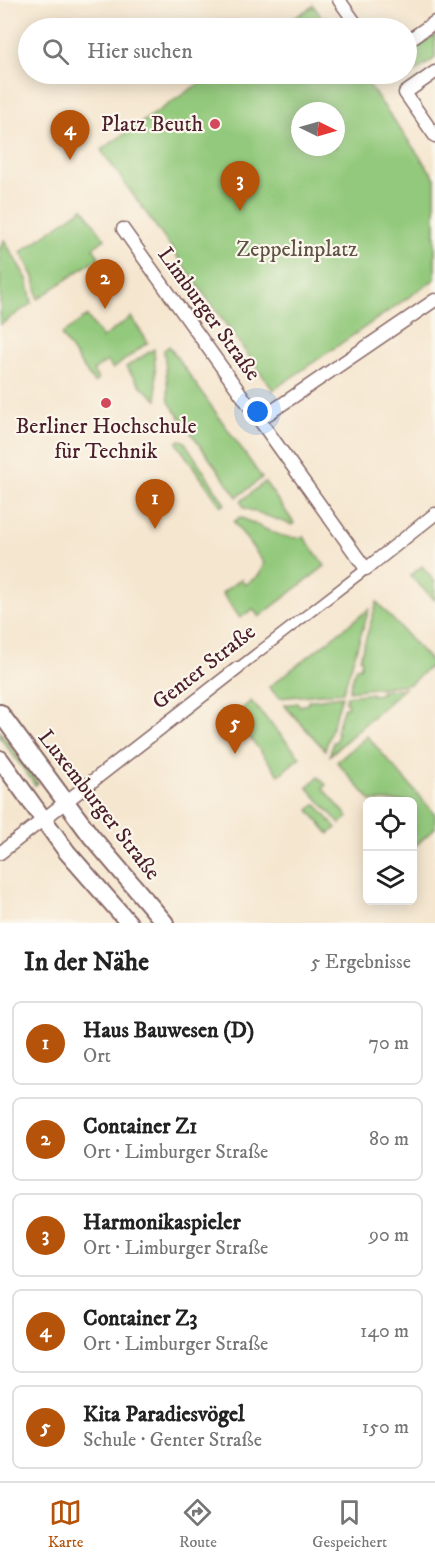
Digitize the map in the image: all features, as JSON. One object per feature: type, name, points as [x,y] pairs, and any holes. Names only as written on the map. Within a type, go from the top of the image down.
[{"type":"main road","name":"Luxemburger Straße","points":[[0,713],[91,836],[165,923]]},
{"type":"main road","points":[[0,759],[67,852],[129,923]]},
{"type":"street","points":[[339,0],[352,18]]},
{"type":"street","points":[[417,34],[435,22]]},
{"type":"street","points":[[435,72],[405,93],[435,136]]},
{"type":"street","name":"Limburger Straße","points":[[123,229],[366,569]]},
{"type":"street","points":[[260,420],[435,300]]},
{"type":"street","name":"Genter Straße","points":[[0,854],[435,514]]},
{"type":"green space","points":[[313,6],[322,18],[294,18]]},
{"type":"green space","points":[[435,35],[435,58],[417,71],[417,48]]},
{"type":"green space","name":"Zeppelinplatz","points":[[198,84],[368,84],[435,178],[435,279],[273,390],[101,150]]},
{"type":"green space","points":[[83,208],[105,239],[93,248],[99,257],[38,299],[34,277],[21,252]]},
{"type":"green space","points":[[4,240],[27,279],[32,303],[0,325],[0,248]]},
{"type":"green space","points":[[87,316],[102,338],[131,317],[148,342],[113,369],[107,361],[93,371],[98,379],[94,383],[61,335]]},
{"type":"green space","points":[[169,346],[262,478],[237,497],[169,402],[164,350]]},
{"type":"green space","points":[[154,349],[157,400],[140,385],[126,367]]},
{"type":"green space","points":[[184,441],[225,504],[220,505],[178,445],[177,442]]},
{"type":"green space","points":[[265,482],[294,523],[292,525],[244,508],[241,501]]},
{"type":"green space","points":[[240,517],[279,535],[304,537],[325,566],[259,617],[253,609],[240,618],[222,593],[241,579],[245,585],[259,575],[264,563],[234,522]]},
{"type":"green space","points":[[422,566],[435,582],[435,600],[410,576]]},
{"type":"green space","points":[[377,602],[433,664],[410,684],[349,691],[356,667],[360,668],[362,660],[360,658]]},
{"type":"green space","points":[[369,609],[343,692],[279,698],[269,687]]},
{"type":"green space","points":[[405,688],[330,755],[333,742],[336,742],[338,733],[336,732],[344,707],[347,707],[348,703],[345,702],[347,696],[381,694],[381,691]]},
{"type":"green space","points":[[342,696],[325,750],[284,705],[298,703],[299,706],[308,704],[308,701]]},
{"type":"green space","points":[[251,701],[300,757],[279,775],[233,716]]},
{"type":"green space","points":[[0,731],[38,783],[35,785],[0,737]]},
{"type":"green space","points":[[367,736],[435,814],[435,828],[417,844],[417,797],[368,797],[337,762]]},
{"type":"green space","points":[[318,777],[326,785],[323,788],[348,817],[340,824],[307,787]]},
{"type":"green space","points":[[316,804],[336,828],[329,834],[309,810]]},
{"type":"place","name":"Platz Beuth","points":[[215,124]]},
{"type":"place","name":"Container Z3","points":[[70,160]]},
{"type":"place","name":"Harmonikaspieler","points":[[240,211]]},
{"type":"place","name":"Container Z1","points":[[105,309]]},
{"type":"place","name":"Berliner Hochschule für Technik","points":[[106,403]]},
{"type":"place","name":"Haus Bauwesen (D)","points":[[155,529]]},
{"type":"place","name":"Kita Paradiesvögel","points":[[235,754]]}]
